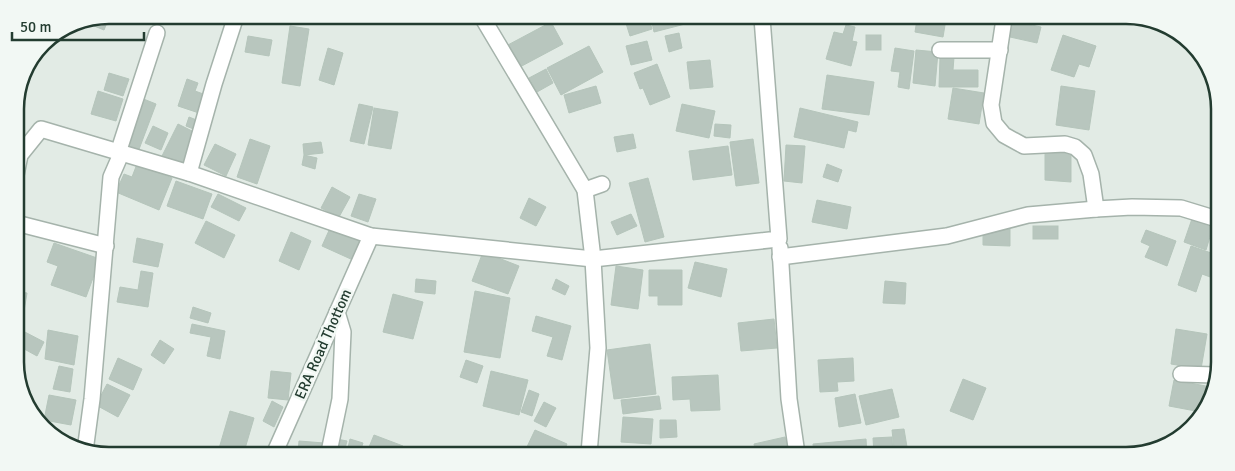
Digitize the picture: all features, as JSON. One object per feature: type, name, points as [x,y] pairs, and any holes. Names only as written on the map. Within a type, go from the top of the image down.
[{"type":"street","points":[[189,174],[234,24]]},
{"type":"street","points":[[486,24],[585,190],[593,259],[598,348],[590,447]]},
{"type":"street","points":[[762,24],[789,399],[796,447]]},
{"type":"street","points":[[1003,24],[991,105],[994,123],[1004,135],[1024,146],[1066,144],[1074,147],[1084,155],[1091,174],[1096,209]]},
{"type":"street","points":[[86,444],[92,399],[112,177],[157,33]]},
{"type":"street","points":[[940,50],[1000,50]]},
{"type":"street","points":[[24,148],[41,129],[189,174],[371,236],[593,259],[779,239]]},
{"type":"street","points":[[585,190],[602,184]]},
{"type":"street","points":[[780,258],[947,236],[1028,215],[1132,207],[1181,208],[1211,217]]},
{"type":"street","points":[[24,225],[106,246]]},
{"type":"street","name":"ERA Road Thottom","points":[[278,447],[371,236]]},
{"type":"street","points":[[330,447],[340,399],[343,332],[337,312]]},
{"type":"street","points":[[1181,374],[1211,375]]},
{"type":"building","points":[[106,24],[104,30],[92,25]]},
{"type":"building","points":[[547,24],[552,24],[563,44],[518,68],[506,46]]},
{"type":"building","points":[[626,24],[651,24],[652,29],[630,36]]},
{"type":"building","points":[[652,24],[685,24],[654,32]]},
{"type":"building","points":[[916,24],[945,24],[943,37],[915,32]]},
{"type":"building","points":[[1003,24],[1027,24],[1041,27],[1037,43],[1001,35]]},
{"type":"building","points":[[846,25],[855,27],[852,41],[857,42],[851,66],[826,59],[834,32],[843,34]]},
{"type":"building","points":[[290,26],[309,29],[300,86],[282,83]]},
{"type":"building","points":[[679,33],[682,48],[669,52],[665,36]]},
{"type":"building","points":[[866,35],[881,35],[881,50],[866,50]]},
{"type":"building","points":[[1063,35],[1096,46],[1089,67],[1079,64],[1074,77],[1051,70]]},
{"type":"building","points":[[248,36],[272,40],[269,56],[245,52]]},
{"type":"building","points":[[647,41],[652,60],[631,65],[626,46]]},
{"type":"building","points":[[589,46],[603,72],[561,95],[547,68]]},
{"type":"building","points":[[328,48],[343,53],[334,85],[319,80]]},
{"type":"building","points":[[895,48],[914,51],[909,89],[898,87],[900,72],[891,71]]},
{"type":"building","points":[[916,50],[938,52],[935,86],[913,83]]},
{"type":"building","points":[[940,57],[954,57],[953,70],[978,70],[978,87],[939,87]]},
{"type":"building","points":[[710,60],[713,87],[690,89],[687,62]]},
{"type":"building","points":[[657,64],[670,97],[650,105],[643,88],[640,89],[634,73]]},
{"type":"building","points":[[546,69],[553,83],[537,92],[529,78]]},
{"type":"building","points":[[109,73],[129,79],[123,96],[104,90]]},
{"type":"building","points":[[827,75],[874,82],[869,115],[822,109]]},
{"type":"building","points":[[187,79],[198,83],[195,91],[206,95],[199,113],[178,106]]},
{"type":"building","points":[[596,86],[601,103],[569,113],[564,95]]},
{"type":"building","points":[[1061,86],[1095,91],[1089,130],[1056,125]]},
{"type":"building","points":[[953,88],[984,93],[979,124],[948,119]]},
{"type":"building","points":[[98,91],[123,99],[116,121],[91,114]]},
{"type":"building","points":[[141,98],[156,104],[138,152],[122,146]]},
{"type":"building","points":[[359,104],[373,107],[364,144],[350,141]]},
{"type":"building","points":[[682,104],[715,111],[709,138],[676,131]]},
{"type":"building","points":[[374,108],[398,112],[391,149],[368,145]]},
{"type":"building","points":[[800,108],[858,122],[856,132],[848,130],[844,148],[794,137]]},
{"type":"building","points":[[189,117],[199,121],[196,130],[186,126]]},
{"type":"building","points":[[178,124],[198,134],[182,166],[162,156]]},
{"type":"building","points":[[715,124],[731,125],[730,138],[714,136]]},
{"type":"building","points":[[153,126],[168,133],[161,150],[145,143]]},
{"type":"building","points":[[633,134],[636,148],[617,152],[614,137]]},
{"type":"building","points":[[250,139],[270,146],[257,184],[237,177]]},
{"type":"building","points":[[753,139],[759,183],[736,186],[730,142]]},
{"type":"building","points":[[321,142],[323,153],[304,155],[303,144]]},
{"type":"building","points":[[215,144],[236,154],[226,176],[204,165]]},
{"type":"building","points":[[786,145],[805,146],[802,183],[784,181]]},
{"type":"building","points":[[728,146],[732,175],[693,180],[689,151]]},
{"type":"building","points":[[1045,149],[1071,151],[1071,182],[1045,180]]},
{"type":"building","points":[[304,155],[317,158],[315,169],[302,165]]},
{"type":"building","points":[[137,164],[172,178],[159,210],[116,192],[124,174],[132,177]]},
{"type":"building","points":[[827,164],[842,170],[838,182],[823,177]]},
{"type":"building","points":[[648,178],[664,237],[645,242],[629,183]]},
{"type":"building","points":[[176,181],[212,194],[203,219],[167,206]]},
{"type":"building","points":[[332,187],[350,197],[339,217],[321,208]]},
{"type":"building","points":[[218,194],[246,208],[239,221],[211,207]]},
{"type":"building","points":[[359,194],[376,199],[368,222],[351,216]]},
{"type":"building","points":[[529,198],[546,207],[536,226],[520,218]]},
{"type":"building","points":[[817,200],[851,207],[847,229],[812,222]]},
{"type":"building","points":[[1194,213],[1211,219],[1211,233],[1206,250],[1184,242]]},
{"type":"building","points":[[631,214],[637,226],[617,235],[611,222]]},
{"type":"building","points":[[206,221],[235,235],[224,258],[195,243]]},
{"type":"building","points":[[331,226],[362,240],[353,260],[322,246]]},
{"type":"building","points":[[1033,226],[1058,226],[1058,239],[1033,239]]},
{"type":"building","points":[[983,229],[1010,229],[1010,246],[983,245]]},
{"type":"building","points":[[1146,230],[1176,241],[1167,266],[1145,257],[1150,246],[1141,242]]},
{"type":"building","points":[[291,232],[311,241],[299,270],[279,261]]},
{"type":"building","points":[[137,238],[163,244],[158,267],[133,262]]},
{"type":"building","points":[[54,243],[100,259],[86,297],[51,285],[58,266],[47,262]]},
{"type":"building","points":[[1191,246],[1211,253],[1211,277],[1202,274],[1196,292],[1178,285]]},
{"type":"building","points":[[483,252],[519,266],[508,294],[472,281]]},
{"type":"building","points":[[695,262],[727,269],[721,297],[688,288]]},
{"type":"building","points":[[616,266],[643,270],[638,309],[611,305]]},
{"type":"building","points":[[649,270],[682,270],[682,305],[658,305],[658,296],[649,296]]},
{"type":"building","points":[[141,271],[153,273],[148,307],[117,302],[120,287],[138,290]]},
{"type":"building","points":[[416,279],[436,281],[435,294],[415,292]]},
{"type":"building","points":[[556,279],[569,286],[565,295],[552,289]]},
{"type":"building","points":[[885,281],[906,283],[905,304],[883,303]]},
{"type":"building","points":[[475,291],[510,298],[500,358],[464,352]]},
{"type":"building","points":[[24,292],[27,293],[24,311]]},
{"type":"building","points":[[393,294],[423,302],[413,339],[383,332]]},
{"type":"building","points":[[193,307],[211,313],[208,323],[190,318]]},
{"type":"building","points":[[536,316],[571,326],[562,360],[547,356],[553,337],[532,331]]},
{"type":"building","points":[[774,319],[777,348],[741,351],[738,323]]},
{"type":"building","points":[[192,324],[225,331],[220,359],[207,356],[211,337],[190,333]]},
{"type":"building","points":[[1176,329],[1207,334],[1201,369],[1171,364]]},
{"type":"building","points":[[48,330],[78,336],[74,365],[45,359]]},
{"type":"building","points":[[24,332],[44,342],[37,356],[24,349]]},
{"type":"building","points":[[160,340],[174,349],[164,364],[151,355]]},
{"type":"building","points":[[650,344],[656,394],[614,399],[607,350]]},
{"type":"building","points":[[118,358],[142,369],[133,390],[109,379]]},
{"type":"building","points":[[853,358],[854,381],[837,382],[838,391],[820,392],[818,360]]},
{"type":"building","points":[[466,360],[483,366],[477,383],[460,377]]},
{"type":"building","points":[[59,366],[73,369],[70,392],[53,389]]},
{"type":"building","points":[[271,371],[291,373],[288,400],[268,398]]},
{"type":"building","points":[[491,371],[528,380],[519,415],[483,406]]},
{"type":"building","points":[[718,375],[720,410],[691,411],[690,399],[673,400],[672,377]]},
{"type":"building","points":[[963,379],[986,388],[973,420],[950,411]]},
{"type":"building","points":[[1174,380],[1208,386],[1203,400],[1196,411],[1169,406]]},
{"type":"building","points":[[107,384],[130,395],[118,417],[96,405]]},
{"type":"building","points":[[892,389],[899,417],[866,425],[859,396]]},
{"type":"building","points":[[529,390],[539,394],[532,416],[521,412]]},
{"type":"building","points":[[855,394],[861,423],[839,427],[835,398]]},
{"type":"building","points":[[49,395],[76,400],[71,425],[48,421],[45,417]]},
{"type":"building","points":[[659,396],[661,409],[623,414],[621,400]]},
{"type":"building","points":[[272,401],[283,407],[274,427],[263,421]]},
{"type":"building","points":[[544,402],[556,408],[546,427],[534,421]]},
{"type":"building","points":[[230,411],[254,418],[245,447],[219,447]]},
{"type":"building","points":[[623,417],[653,419],[651,444],[621,442]]},
{"type":"building","points":[[660,420],[676,420],[677,437],[660,438]]},
{"type":"building","points":[[904,429],[907,447],[894,447],[892,430]]},
{"type":"building","points":[[535,430],[567,444],[566,447],[527,447]]},
{"type":"building","points":[[374,435],[403,446],[402,447],[369,447]]},
{"type":"building","points":[[785,437],[787,447],[755,447],[754,444]]},
{"type":"building","points":[[892,437],[893,447],[874,447],[873,438]]},
{"type":"building","points":[[337,439],[347,441],[345,447],[335,447]]},
{"type":"building","points":[[350,439],[363,443],[362,447],[348,447]]},
{"type":"building","points":[[866,439],[866,447],[813,447],[813,444]]},
{"type":"building","points":[[299,441],[324,443],[324,447],[298,447]]}]
